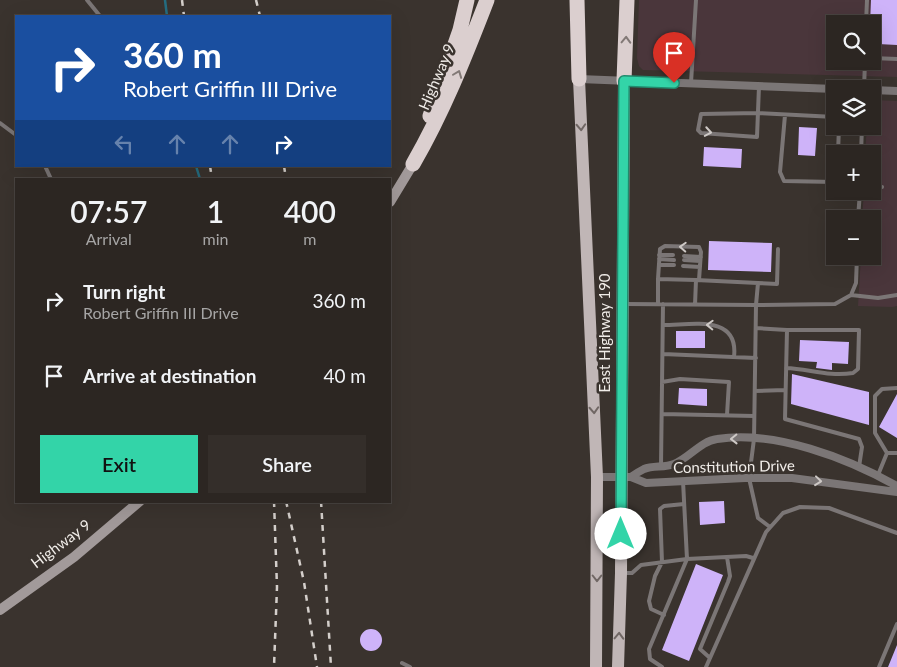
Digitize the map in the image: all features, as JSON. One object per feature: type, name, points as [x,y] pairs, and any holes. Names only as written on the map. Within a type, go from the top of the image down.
[{"type":"highway","name":"Highway 9","points":[[413,164],[460,30],[467,0]]},
{"type":"highway","name":"Highway 9","points":[[413,164],[433,130],[454,85],[487,0]]},
{"type":"highway","points":[[577,0],[579,79]]},
{"type":"highway","name":"East Highway 190","points":[[624,81],[627,0]]},
{"type":"main road","name":"East Highway 190","points":[[579,79],[597,477],[598,624],[596,667]]},
{"type":"main road","name":"East Highway 190","points":[[618,667],[626,477],[622,304],[624,81]]},
{"type":"main road","name":"Highway 9","points":[[391,200],[413,164]]},
{"type":"main road","name":"Highway 9","points":[[0,610],[74,557],[138,503]]},
{"type":"main road","points":[[598,624],[604,642],[604,667]]},
{"type":"street","points":[[579,79],[826,89]]},
{"type":"street","points":[[881,90],[897,91]]},
{"type":"street","name":"Constitution Drive","points":[[626,477],[645,468],[660,468],[688,458],[716,439],[754,439],[811,449],[878,475],[897,486]]},
{"type":"street","name":"Constitution Drive","points":[[597,477],[626,477],[646,483],[792,478],[897,492]]},
{"type":"lane","points":[[87,0],[99,15]]},
{"type":"lane","points":[[691,83],[696,0]]},
{"type":"lane","points":[[866,15],[867,0]]},
{"type":"lane","points":[[881,58],[897,59]]},
{"type":"lane","points":[[759,86],[758,113],[757,137],[701,133],[698,126],[701,114],[758,113],[826,117]]},
{"type":"lane","points":[[784,115],[780,172],[784,180],[826,182]]},
{"type":"lane","points":[[0,122],[15,135]]},
{"type":"lane","points":[[658,304],[660,248],[665,246],[698,247],[701,259],[695,304]]},
{"type":"lane","points":[[658,279],[777,284],[778,249]]},
{"type":"lane","points":[[659,257],[673,258]]},
{"type":"lane","points":[[684,258],[701,259]]},
{"type":"lane","points":[[659,265],[674,266]]},
{"type":"lane","points":[[851,295],[856,283],[857,265]]},
{"type":"lane","points":[[683,266],[700,267]]},
{"type":"lane","points":[[758,283],[754,439],[749,478],[758,518],[770,527]]},
{"type":"lane","points":[[622,304],[835,304],[851,295],[878,298],[897,295]]},
{"type":"lane","points":[[660,468],[664,304]]},
{"type":"lane","points":[[663,325],[718,325],[731,335],[735,346],[734,357]]},
{"type":"lane","points":[[756,328],[859,330],[858,369],[853,373],[816,374],[803,369],[786,368]]},
{"type":"lane","points":[[787,330],[785,419],[859,439],[862,447],[859,467]]},
{"type":"lane","points":[[663,354],[756,358]]},
{"type":"lane","points":[[662,382],[680,379],[729,382],[727,415]]},
{"type":"lane","points":[[887,453],[875,433],[875,396],[882,389],[897,388]]},
{"type":"lane","points":[[755,391],[786,390]]},
{"type":"lane","points":[[662,414],[754,416]]},
{"type":"lane","points":[[887,453],[897,453]]},
{"type":"lane","points":[[878,475],[887,453]]},
{"type":"lane","points":[[662,667],[650,659],[649,649],[687,559],[683,481]]},
{"type":"lane","points":[[664,615],[651,609],[649,601],[655,576],[662,562],[660,509],[664,506],[684,504]]},
{"type":"lane","points":[[706,667],[766,532],[783,513],[800,507],[829,508],[897,532]]},
{"type":"lane","points":[[710,658],[700,649],[730,576],[727,557]]},
{"type":"lane","points":[[621,573],[632,573],[642,565],[687,559],[753,558]]},
{"type":"lane","points":[[879,667],[897,624]]},
{"type":"lane","points":[[402,664],[410,667]]},
{"type":"shaded area","points":[[639,0],[897,0],[897,77],[643,70],[639,66],[637,58]]},
{"type":"shaded area","points":[[881,100],[897,101],[897,306],[892,307],[858,306],[860,265],[881,265],[881,210],[863,210],[863,200],[881,200],[881,145],[866,145],[866,135],[881,135]]},
{"type":"building","points":[[871,0],[897,0],[897,45],[881,44],[881,15],[870,15]]},
{"type":"building","points":[[799,127],[817,128],[815,156],[798,155]]},
{"type":"building","points":[[704,147],[742,149],[741,168],[703,166]]},
{"type":"building","points":[[709,241],[772,243],[771,272],[708,270]]},
{"type":"building","points":[[676,331],[705,331],[705,348],[676,348]]},
{"type":"building","points":[[800,340],[849,342],[848,364],[832,363],[832,370],[816,368],[817,362],[799,361]]},
{"type":"building","points":[[792,374],[869,392],[869,425],[791,404]]},
{"type":"building","points":[[679,388],[707,389],[707,406],[678,404]]},
{"type":"building","points":[[897,394],[897,438],[879,427]]},
{"type":"building","points":[[724,501],[725,523],[700,525],[699,502]]},
{"type":"building","points":[[696,564],[723,575],[689,661],[662,650]]},
{"type":"building","points":[[371,629],[379,632],[382,640],[379,648],[371,651],[363,648],[360,640],[363,632]]},
{"type":"building","points":[[897,645],[897,667],[888,667]]},
{"type":"waterway","points":[[165,0],[167,15]]},
{"type":"waterway","points":[[196,167],[200,178]]},
{"type":"railway","points":[[182,0],[184,15]]},
{"type":"railway","points":[[256,0],[260,15]]},
{"type":"railway","points":[[210,167],[212,178]]},
{"type":"railway","points":[[284,167],[286,178]]},
{"type":"railway","points":[[274,503],[277,587],[274,667]]},
{"type":"railway","points":[[286,503],[304,582],[317,667]]},
{"type":"railway","points":[[321,503],[331,667]]},
{"type":"route","points":[[621,534],[624,81],[674,83]]}]
